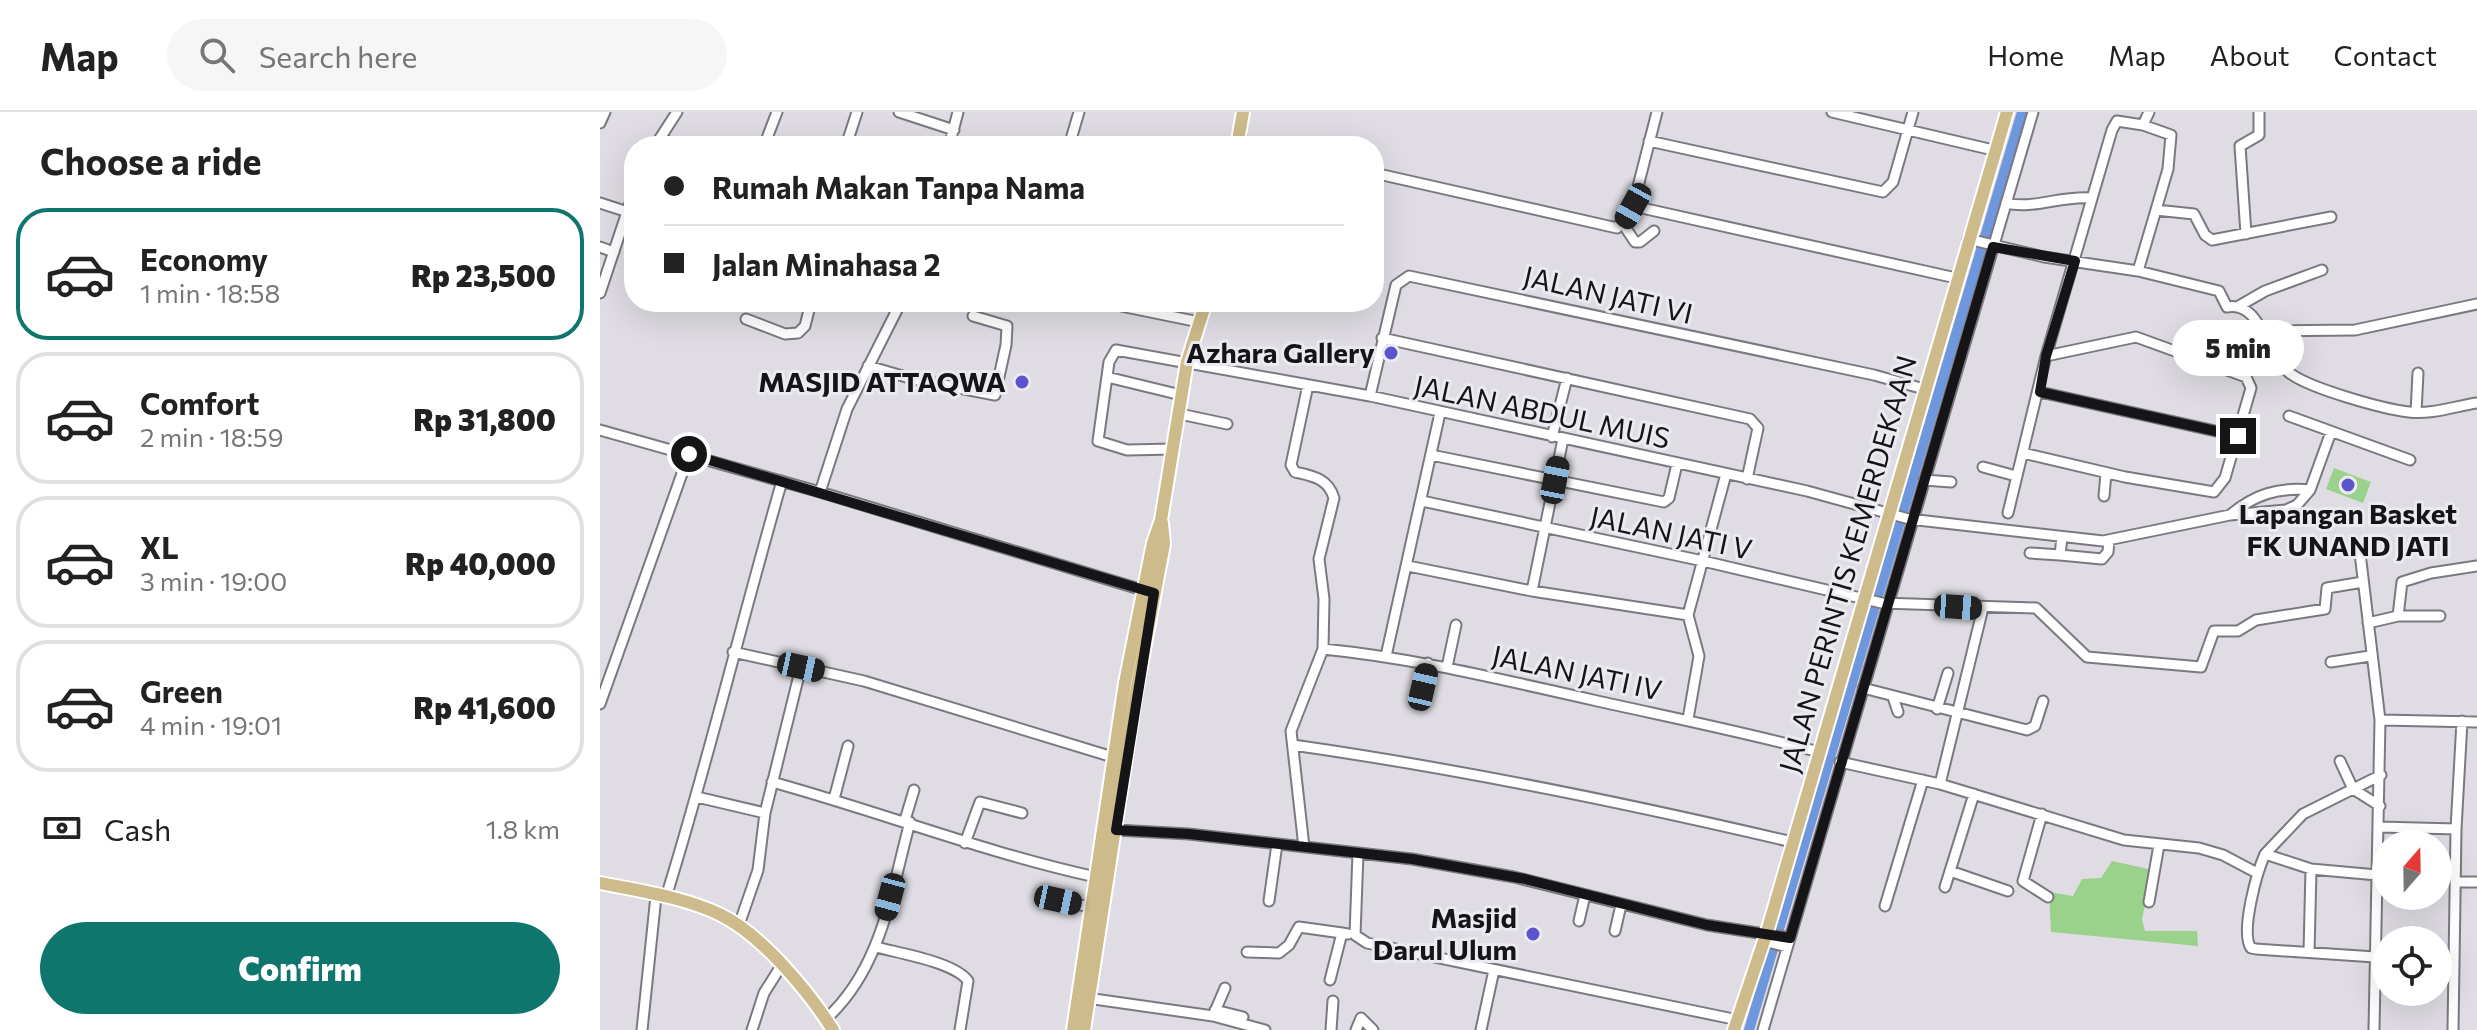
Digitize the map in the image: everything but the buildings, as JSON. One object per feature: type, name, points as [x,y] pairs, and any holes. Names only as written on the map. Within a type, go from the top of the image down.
[{"type":"main road","name":"JALAN PERINTIS KEMERDEKAAN","points":[[1736,1025],[1776,940],[1792,842],[1867,599],[1924,389],[1956,278],[1971,240],[1993,150],[2007,112]]},
{"type":"main road","points":[[1238,136],[1239,113]]},
{"type":"main road","points":[[1084,1030],[1116,830],[1153,543],[1161,520],[1187,362],[1202,312]]},
{"type":"main road","points":[[1073,1030],[1090,907],[1116,758],[1121,705],[1149,592]]},
{"type":"main road","points":[[600,883],[699,906],[739,925],[781,966],[830,1024]]},
{"type":"street","points":[[600,123],[605,112]]},
{"type":"street","points":[[662,136],[677,112]]},
{"type":"street","points":[[849,136],[857,112]]},
{"type":"street","points":[[899,112],[954,130]]},
{"type":"street","points":[[952,136],[958,112]]},
{"type":"street","points":[[1072,136],[1079,112]]},
{"type":"street","points":[[1384,175],[1611,229],[1623,224],[1633,206],[1657,112]]},
{"type":"street","points":[[1832,112],[1993,150]]},
{"type":"street","points":[[1649,141],[1883,192],[1893,182],[1913,112]]},
{"type":"street","points":[[1763,1030],[1776,940],[1840,762],[1863,688],[1885,604],[2033,112]]},
{"type":"street","points":[[2143,125],[2149,112]]},
{"type":"street","points":[[2246,234],[2240,146],[2259,135],[2259,112]]},
{"type":"street","points":[[768,136],[776,113]]},
{"type":"street","points":[[2008,513],[2040,392],[2046,356],[2115,123],[2143,125],[2171,135],[2168,169],[2138,271]]},
{"type":"street","points":[[2006,203],[2019,206],[2054,199],[2091,198]]},
{"type":"street","points":[[600,203],[624,211]]},
{"type":"street","points":[[1633,206],[1956,278]]},
{"type":"street","points":[[2156,210],[2194,214],[2208,239],[2331,217]]},
{"type":"street","points":[[1623,224],[1635,242],[1640,242],[1654,231]]},
{"type":"street","points":[[600,293],[624,228]]},
{"type":"street","points":[[1971,240],[2138,271],[2219,291],[2227,307],[2239,306],[2265,291],[2322,270]]},
{"type":"street","points":[[600,247],[614,252]]},
{"type":"street","name":"JALAN JATI VI","points":[[1370,396],[1396,285],[1403,277],[1422,277],[1874,375],[1924,389]]},
{"type":"street","points":[[2261,331],[2355,330],[2477,304]]},
{"type":"street","points":[[2239,306],[2250,311],[2281,365],[2292,375],[2348,396],[2416,412],[2477,403]]},
{"type":"street","points":[[746,319],[785,334],[798,333],[805,326],[808,312]]},
{"type":"street","points":[[820,492],[847,409],[894,312]]},
{"type":"street","points":[[1150,312],[1199,322]]},
{"type":"street","points":[[868,366],[940,386],[995,395],[1007,326],[973,316]]},
{"type":"street","points":[[2023,453],[2106,473],[2214,492],[2223,483],[2251,388],[2246,377],[2136,337],[2046,356]]},
{"type":"street","points":[[1382,338],[1754,421],[1758,428],[1747,479]]},
{"type":"street","name":"JALAN ABDUL MUIS","points":[[1107,377],[1109,362],[1116,350],[1370,396],[1726,474],[1911,519],[2109,541]]},
{"type":"street","points":[[2416,412],[2418,373]]},
{"type":"street","points":[[1174,449],[1127,450],[1100,444],[1097,438],[1107,377],[1181,395]]},
{"type":"street","points":[[1532,591],[1555,480],[1557,438],[1567,378]]},
{"type":"street","points":[[1304,847],[1293,723],[1323,649],[1324,599],[1319,559],[1334,498],[1331,488],[1316,476],[1295,472],[1291,465],[1308,385]]},
{"type":"street","points":[[2040,392],[2238,436]]},
{"type":"street","points":[[1386,656],[1440,413]]},
{"type":"street","points":[[1180,414],[1227,424]]},
{"type":"street","points":[[2289,416],[2410,460]]},
{"type":"street","points":[[600,430],[820,492],[1149,592]]},
{"type":"street","points":[[2030,553],[2102,559],[2108,552],[2109,541],[2230,515],[2286,510],[2297,505],[2310,490],[2331,432]]},
{"type":"street","points":[[600,704],[689,454]]},
{"type":"street","points":[[1431,455],[1664,502],[1669,498],[1677,464]]},
{"type":"street","points":[[1983,467],[2016,476]]},
{"type":"street","points":[[2104,496],[2106,473]]},
{"type":"street","points":[[1688,719],[1699,656],[1688,615],[1726,474]]},
{"type":"street","points":[[1924,480],[1951,482]]},
{"type":"street","points":[[642,1030],[661,896],[697,797],[733,652],[782,481]]},
{"type":"street","points":[[2230,515],[2272,490],[2287,487],[2310,490]]},
{"type":"street","name":"JALAN JATI V","points":[[1422,501],[1545,530],[1703,561],[1885,604],[2036,608],[2087,657],[2198,667],[2204,663],[2214,631],[2238,631],[2256,620],[2325,609],[2327,588],[2363,582]]},
{"type":"street","points":[[2060,555],[2062,537]]},
{"type":"street","points":[[2360,553],[2380,720],[2379,830]]},
{"type":"street","points":[[1408,566],[1532,591],[1688,615]]},
{"type":"street","points":[[2398,616],[2402,582],[2431,573],[2477,566]]},
{"type":"street","points":[[1940,784],[1983,608]]},
{"type":"street","points":[[2368,623],[2398,616],[2440,616]]},
{"type":"street","points":[[1447,667],[1456,625]]},
{"type":"street","name":"JALAN JATI IV","points":[[1323,649],[1428,663],[1688,719],[1819,752]]},
{"type":"street","points":[[733,652],[909,694],[1116,758]]},
{"type":"street","points":[[2331,662],[2370,656]]},
{"type":"street","points":[[1423,687],[1428,663]]},
{"type":"street","points":[[739,925],[758,870],[765,813],[801,667]]},
{"type":"street","points":[[1937,709],[1948,673]]},
{"type":"street","points":[[1863,688],[2027,730],[2035,726],[2043,701]]},
{"type":"street","points":[[1893,697],[1898,712]]},
{"type":"street","points":[[2380,720],[2477,722]]},
{"type":"street","points":[[2453,1030],[2456,829],[2462,721]]},
{"type":"street","points":[[1293,745],[1402,759],[1535,784],[1792,842]]},
{"type":"street","points":[[834,799],[848,746]]},
{"type":"street","points":[[2340,761],[2353,789],[2380,806]]},
{"type":"street","points":[[1840,762],[1940,784],[2111,837],[2199,848],[2223,855],[2257,873]]},
{"type":"street","points":[[2372,957],[2256,949],[2248,944],[2257,873],[2265,854],[2303,814],[2381,775]]},
{"type":"street","points":[[1885,906],[1923,780]]},
{"type":"street","points":[[772,782],[908,821],[965,843],[1096,877]]},
{"type":"street","points":[[830,1024],[853,992],[876,947],[914,790]]},
{"type":"street","points":[[1945,887],[1974,794]]},
{"type":"street","points":[[697,797],[765,813]]},
{"type":"street","points":[[965,843],[983,801],[1022,813]]},
{"type":"street","points":[[2042,814],[2023,881],[2048,897]]},
{"type":"street","points":[[2379,827],[2456,829]]},
{"type":"street","points":[[1116,830],[1358,853],[1514,877],[1776,940]]},
{"type":"street","points":[[1269,901],[1277,844]]},
{"type":"street","points":[[2149,902],[2159,845]]},
{"type":"street","points":[[1355,935],[1358,853]]},
{"type":"street","points":[[2265,854],[2311,869],[2372,875]]},
{"type":"street","points":[[2309,952],[2311,869]]},
{"type":"street","points":[[1950,871],[2008,891]]},
{"type":"street","points":[[2455,882],[2477,882]]},
{"type":"street","points":[[1579,921],[1585,895]]},
{"type":"street","points":[[1058,900],[1090,907]]},
{"type":"street","points":[[1615,931],[1621,905]]},
{"type":"street","points":[[1247,952],[1279,953],[1289,945],[1299,927],[1342,933],[1380,946],[1736,1025]]},
{"type":"street","points":[[1330,980],[1342,933]]},
{"type":"street","points":[[876,947],[953,969],[965,976],[968,981],[960,1030]]},
{"type":"street","points":[[752,1030],[764,993],[781,966]]},
{"type":"street","points":[[1481,1030],[1494,970]]},
{"type":"street","points":[[1214,1013],[1225,988]]},
{"type":"street","points":[[1087,998],[1243,1017]]},
{"type":"street","points":[[1331,1030],[1333,1001]]},
{"type":"street","points":[[2374,1006],[2374,1030]]},
{"type":"street","points":[[1214,1013],[1265,1030]]},
{"type":"street","points":[[1356,1030],[1361,1018],[1373,1030]]},
{"type":"green space","name":"Lapangan Basket FK UNAND JATI","points":[[2334,468],[2371,482],[2363,503],[2326,489]]},
{"type":"green space","points":[[2112,861],[2153,870],[2142,919],[2145,931],[2197,931],[2198,946],[2051,932],[2049,892],[2073,896],[2082,879],[2101,878]]},
{"type":"waterway","points":[[1749,1030],[2022,112]]},
{"type":"place","name":"Azhara Gallery","points":[[1391,353]]},
{"type":"place","name":"MASJID ATTAQWA","points":[[1022,382]]},
{"type":"place","name":"Lapangan Basket FK UNAND JATI","points":[[2348,485]]},
{"type":"place","name":"Masjid Darul Ulum","points":[[1533,934]]},
{"type":"route","points":[[689,454],[1154,593],[1116,830],[1189,834],[1412,859],[1525,879],[1707,925],[1790,938],[1993,247],[2075,261],[2046,356],[2040,392],[2238,436]]}]
